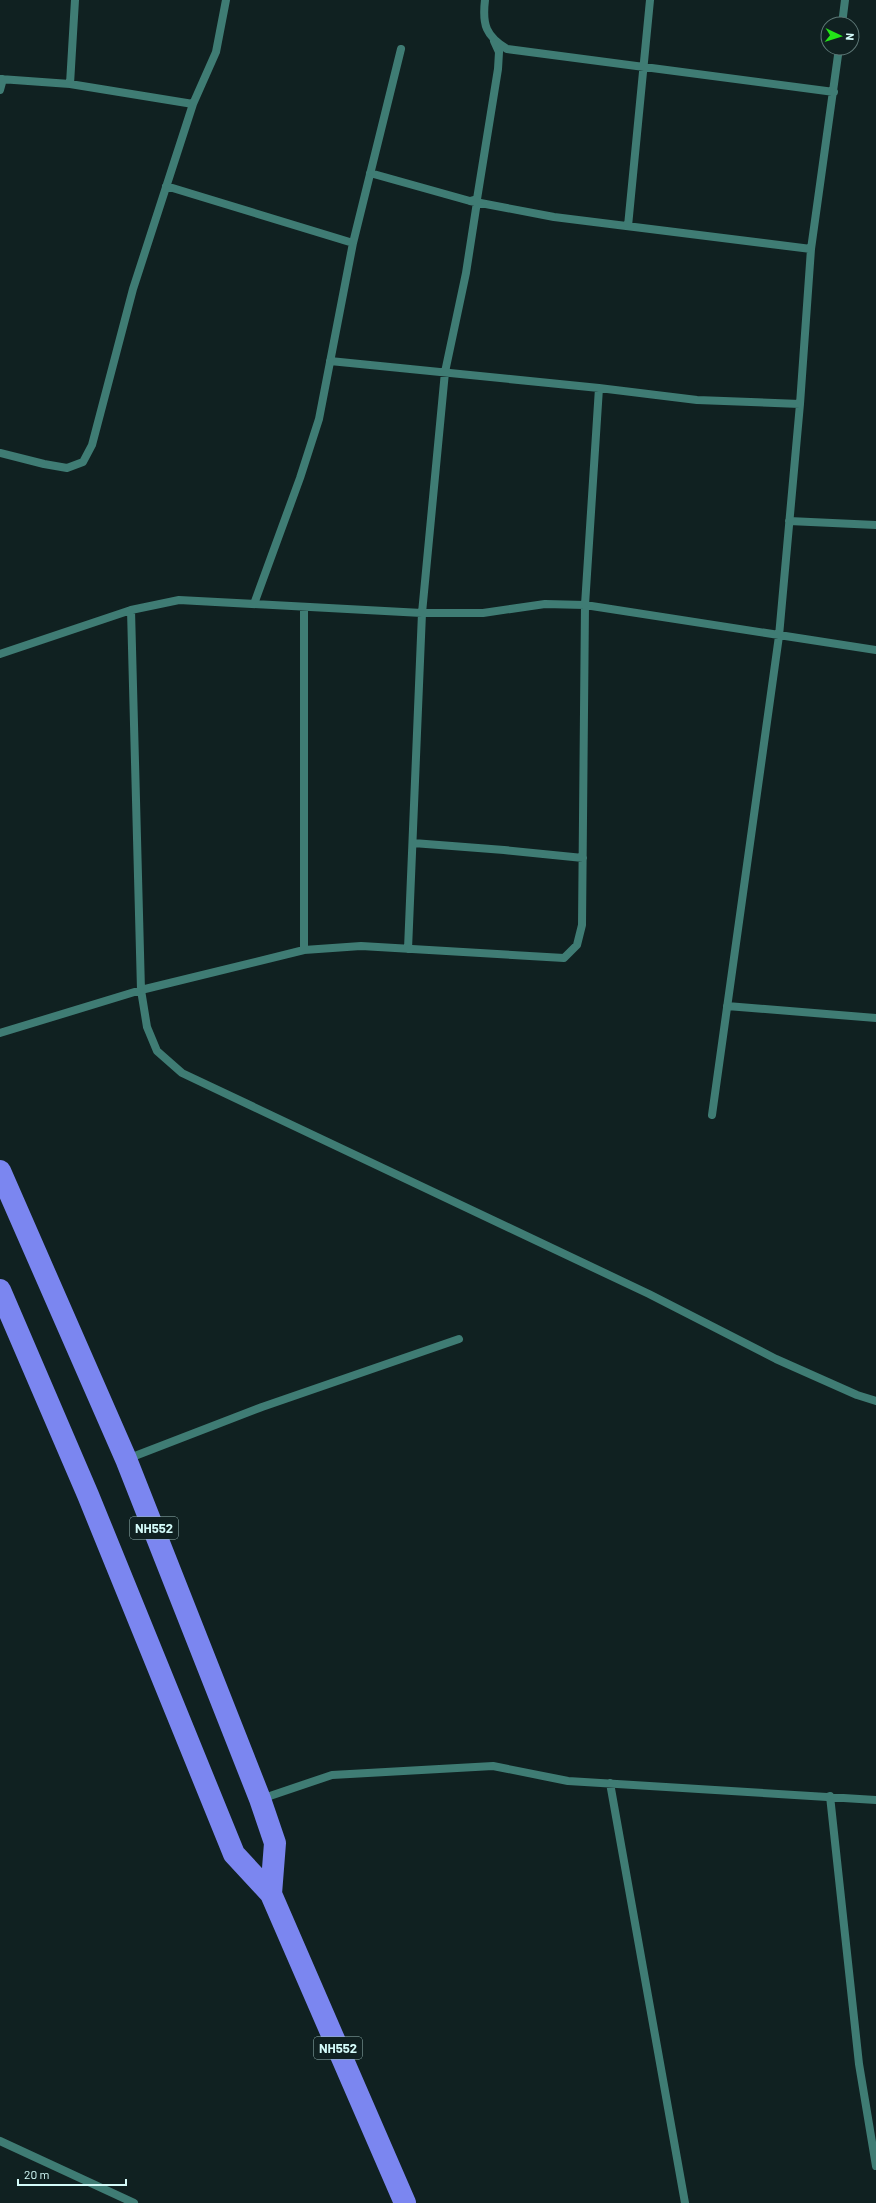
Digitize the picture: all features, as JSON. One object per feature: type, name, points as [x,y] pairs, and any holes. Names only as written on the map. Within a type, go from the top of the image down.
[{"type":"highway","name":"NH552","points":[[0,1171],[126,1459],[260,1799],[275,1843],[271,1894]]},
{"type":"highway","name":"NH552","points":[[0,1290],[88,1495],[234,1854],[271,1894],[405,2203]]},
{"type":"street","points":[[70,84],[75,0]]},
{"type":"street","points":[[0,453],[67,468],[83,462],[92,444],[133,289],[193,104],[216,52],[226,0]]},
{"type":"street","points":[[408,949],[422,613],[445,372],[466,273],[473,202],[477,199],[498,69],[499,52],[486,29],[484,0]]},
{"type":"street","points":[[628,226],[650,0]]},
{"type":"street","points":[[843,16],[845,0]]},
{"type":"street","points":[[494,41],[507,49],[834,92]]},
{"type":"street","points":[[254,604],[305,463],[319,419],[353,243],[401,49]]},
{"type":"street","points":[[712,1115],[779,636],[800,404],[811,249],[838,56]]},
{"type":"street","points":[[0,90],[1,79],[70,84],[193,104]]},
{"type":"street","points":[[370,173],[473,202],[554,217],[811,249]]},
{"type":"street","points":[[166,186],[353,243]]},
{"type":"street","points":[[330,361],[599,388],[697,400],[800,404]]},
{"type":"street","points":[[0,1033],[141,990],[304,950],[361,946],[564,958],[577,945],[582,925],[585,605],[599,388]]},
{"type":"street","points":[[790,522],[876,525]]},
{"type":"street","points":[[0,654],[131,610],[178,600],[422,613],[483,613],[545,604],[585,605],[876,650]]},
{"type":"street","points":[[304,607],[304,950]]},
{"type":"street","points":[[131,610],[141,990],[147,1027],[157,1051],[182,1073],[649,1294],[776,1358],[857,1395],[876,1401]]},
{"type":"street","points":[[413,843],[583,858]]},
{"type":"street","points":[[727,1006],[876,1018]]},
{"type":"street","points":[[126,1459],[262,1407],[459,1339]]},
{"type":"street","points":[[260,1799],[332,1775],[493,1766],[568,1781],[876,1800]]},
{"type":"street","points":[[610,1783],[685,2203]]},
{"type":"street","points":[[830,1796],[859,2064],[876,2166]]},
{"type":"street","points":[[0,2141],[134,2203]]}]
